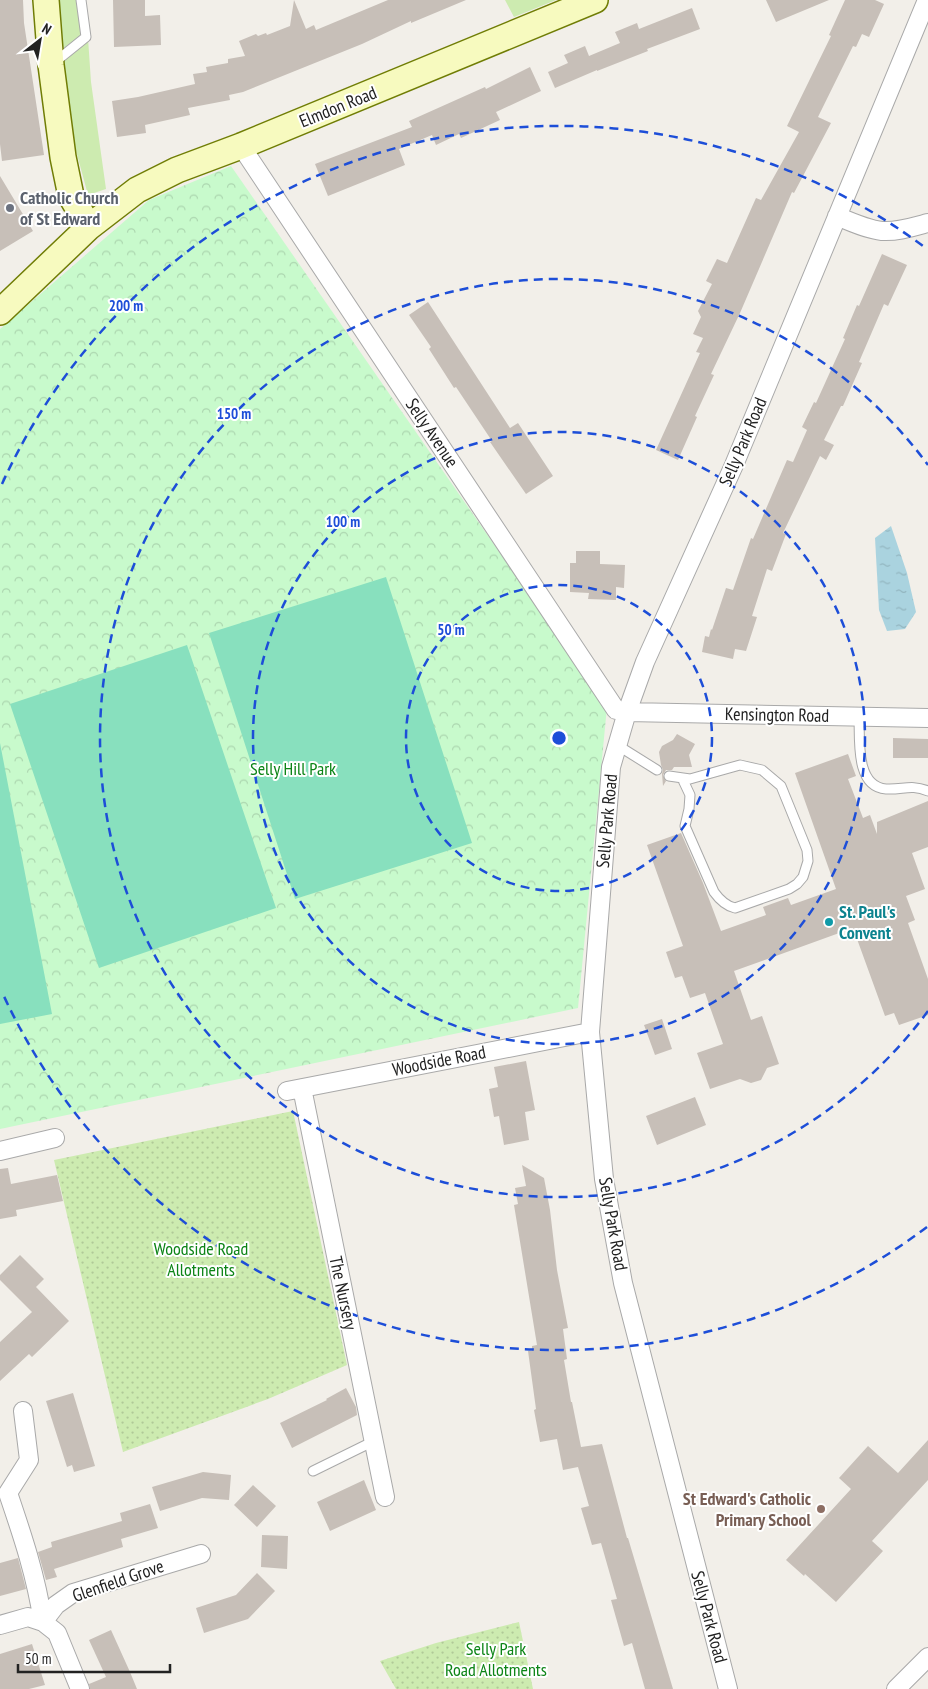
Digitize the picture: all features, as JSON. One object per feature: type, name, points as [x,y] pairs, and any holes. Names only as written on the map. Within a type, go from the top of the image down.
[{"type":"street","points":[[46,0],[51,65],[63,157],[72,196],[89,228]]},
{"type":"street","name":"Elmdon Road","points":[[0,312],[89,228],[137,190],[177,170],[241,146],[595,0]]},
{"type":"street","name":"Selly Park Road","points":[[728,1689],[623,1283],[604,1179],[590,1032],[611,767],[626,712],[645,662],[734,465],[927,0]]},
{"type":"street","name":"Selly Avenue","points":[[241,146],[616,710],[626,712]]},
{"type":"street","points":[[837,216],[858,225],[882,230],[905,229],[928,223]]},
{"type":"street","name":"Kensington Road","points":[[626,712],[928,718]]},
{"type":"street","name":"Woodside Road","points":[[295,1090],[590,1032]]},
{"type":"street","name":"The Nursery","points":[[295,1090],[385,1497]]},
{"type":"street","points":[[0,1151],[55,1138]]},
{"type":"street","points":[[23,1411],[29,1460],[8,1494],[27,1547],[38,1588],[43,1622]]},
{"type":"street","name":"Glenfield Grove","points":[[43,1622],[56,1605],[73,1593],[201,1554]]},
{"type":"street","points":[[0,1625],[28,1617],[43,1622],[57,1633],[80,1689]]},
{"type":"street","points":[[896,1689],[928,1657]]},
{"type":"lane","points":[[51,65],[86,37],[81,0]]},
{"type":"lane","points":[[859,717],[860,758],[867,779],[876,786],[885,789],[918,787],[928,791]]},
{"type":"lane","points":[[617,745],[657,770]]},
{"type":"lane","points":[[669,776],[690,779],[740,765],[762,770],[781,786],[807,850],[806,867],[803,877],[797,884],[789,889],[735,908],[719,899],[714,892],[685,826],[690,795],[682,778]]},
{"type":"lane","points":[[313,1470],[374,1441]]},
{"type":"green space","points":[[48,0],[79,0],[84,36],[52,62]]},
{"type":"green space","points":[[505,0],[556,0],[514,17]]},
{"type":"green space","points":[[88,38],[91,82],[106,189],[88,195],[53,66]]},
{"type":"green space","name":"Selly Hill Park","points":[[231,166],[607,707],[578,1008],[0,1129],[0,329],[149,200]]},
{"type":"green space","points":[[386,577],[472,843],[295,899],[209,633]]},
{"type":"green space","points":[[187,645],[276,908],[99,968],[10,704]]},
{"type":"green space","points":[[0,743],[52,1014],[0,1024]]},
{"type":"green space","name":"Woodside Road Allotments","points":[[293,1111],[347,1365],[268,1399],[123,1452],[54,1160]]},
{"type":"green space","name":"Selly Park Road Allotments","points":[[519,1622],[533,1689],[396,1689],[380,1661],[436,1643]]},
{"type":"water","points":[[891,526],[907,573],[916,612],[905,629],[887,631],[879,610],[875,538]]},
{"type":"building","points":[[0,0],[23,0],[24,23],[44,155],[2,161],[0,144]]},
{"type":"building","points":[[113,0],[145,0],[145,16],[160,15],[161,45],[114,47]]},
{"type":"building","points":[[294,0],[306,29],[314,25],[316,30],[388,0],[466,0],[411,23],[411,21],[362,44],[243,92],[229,95],[230,100],[188,108],[190,115],[145,125],[146,133],[117,137],[112,101],[195,84],[193,74],[207,72],[206,67],[228,63],[228,59],[245,56],[239,41],[256,34],[258,36],[266,33],[267,35],[290,26]]},
{"type":"building","points":[[766,0],[829,0],[776,22]]},
{"type":"building","points":[[845,0],[875,0],[884,4],[869,37],[862,34],[856,47],[853,46],[818,117],[831,123],[794,193],[792,192],[740,313],[711,374],[714,375],[695,416],[697,417],[678,460],[656,450],[700,353],[696,352],[703,338],[693,334],[701,317],[698,311],[712,284],[706,281],[717,259],[727,263],[756,198],[761,200],[799,132],[787,126],[831,36],[829,35]]},
{"type":"building","points":[[692,8],[700,29],[555,88],[548,72],[568,63],[564,55],[585,46],[589,56],[620,43],[615,32],[637,23],[639,29]]},
{"type":"building","points":[[530,67],[541,91],[496,112],[500,120],[461,138],[459,134],[436,145],[432,135],[399,149],[405,165],[328,196],[315,164],[412,127],[409,121],[485,87],[486,89]]},
{"type":"building","name":"Catholic Church of St Edward","points":[[0,176],[33,231],[0,251]]},
{"type":"building","points":[[882,254],[907,265],[888,306],[884,304],[859,362],[862,363],[843,406],[841,406],[824,440],[834,445],[826,460],[820,456],[783,533],[786,534],[772,571],[767,569],[752,616],[757,617],[746,651],[735,649],[733,659],[702,652],[705,636],[709,637],[726,588],[733,590],[751,538],[753,539],[787,460],[793,462],[807,430],[802,427],[814,402],[816,403],[845,339],[843,338],[857,305],[859,306]]},
{"type":"building","points":[[428,302],[510,428],[518,423],[553,476],[526,494],[490,442],[492,441],[456,387],[454,388],[429,349],[431,347],[409,315]]},
{"type":"building","points":[[576,551],[600,551],[600,564],[625,565],[624,588],[616,587],[616,600],[588,599],[589,593],[570,592],[570,563],[576,563]]},
{"type":"building","points":[[677,734],[695,744],[689,755],[692,767],[674,767],[672,770],[666,770],[663,775],[666,781],[663,786],[662,774],[663,770],[659,752],[662,746],[673,740]]},
{"type":"building","points":[[893,738],[928,739],[928,758],[893,758]]},
{"type":"building","name":"St. Paul's Convent","points":[[848,754],[856,776],[848,779],[863,818],[870,815],[877,834],[877,822],[928,801],[928,847],[912,853],[925,889],[906,896],[915,920],[908,923],[928,979],[928,1015],[899,1025],[894,1013],[885,1016],[853,928],[734,971],[751,1020],[762,1016],[779,1064],[767,1068],[761,1080],[751,1083],[740,1079],[710,1089],[697,1053],[723,1044],[705,993],[690,998],[682,976],[675,978],[666,952],[683,946],[647,845],[681,833],[721,931],[766,915],[763,907],[788,898],[791,905],[836,889],[795,773]]},
{"type":"building","points":[[662,1019],[672,1049],[655,1055],[644,1025]]},
{"type":"building","points":[[526,1061],[535,1110],[525,1112],[529,1140],[504,1145],[499,1116],[494,1117],[489,1089],[498,1087],[494,1067]]},
{"type":"building","points":[[695,1097],[706,1125],[657,1145],[646,1116]]},
{"type":"building","points":[[522,1165],[544,1178],[557,1270],[568,1328],[563,1329],[567,1359],[564,1360],[581,1447],[602,1444],[627,1538],[673,1689],[645,1689],[632,1643],[624,1646],[611,1600],[617,1599],[601,1543],[592,1545],[581,1508],[589,1506],[578,1467],[563,1470],[557,1439],[540,1442],[534,1410],[536,1409],[528,1351],[532,1351],[532,1346],[537,1345],[514,1205],[518,1204],[515,1188],[526,1186]]},
{"type":"building","points":[[8,1168],[11,1184],[57,1175],[63,1201],[16,1210],[17,1216],[0,1219],[0,1169]]},
{"type":"building","points":[[20,1255],[44,1279],[36,1287],[69,1321],[32,1357],[29,1354],[0,1381],[0,1342],[32,1312],[0,1280],[0,1275]]},
{"type":"building","points":[[346,1388],[356,1407],[357,1415],[292,1448],[280,1423],[327,1400]]},
{"type":"building","points":[[73,1393],[95,1466],[74,1472],[72,1465],[67,1467],[46,1401]]},
{"type":"building","points":[[928,1440],[928,1480],[872,1541],[883,1551],[836,1602],[805,1574],[804,1576],[786,1560],[851,1489],[839,1478],[868,1446],[898,1473]]},
{"type":"building","points":[[203,1472],[231,1475],[229,1500],[202,1498],[160,1511],[152,1487]]},
{"type":"building","points":[[364,1480],[376,1510],[330,1531],[317,1502]]},
{"type":"building","points":[[253,1485],[276,1506],[257,1527],[234,1505]]},
{"type":"building","points":[[150,1504],[158,1528],[121,1539],[123,1547],[54,1569],[57,1577],[46,1580],[38,1552],[52,1547],[51,1542],[122,1521],[120,1513]]},
{"type":"building","points":[[262,1535],[288,1536],[287,1569],[261,1567]]},
{"type":"building","points":[[18,1558],[26,1589],[0,1596],[0,1563]]},
{"type":"building","points":[[257,1573],[275,1591],[248,1619],[204,1633],[196,1608],[236,1595]]},
{"type":"building","points":[[111,1630],[137,1689],[90,1689],[89,1684],[106,1677],[89,1640]]},
{"type":"building","points":[[32,1644],[45,1685],[29,1689],[0,1689],[0,1654]]},
{"type":"place","name":"Catholic Church of St Edward","points":[[10,208]]},
{"type":"place","name":"St. Paul's Convent","points":[[829,922]]},
{"type":"place","name":"St Edward's Catholic Primary School","points":[[821,1509]]}]
